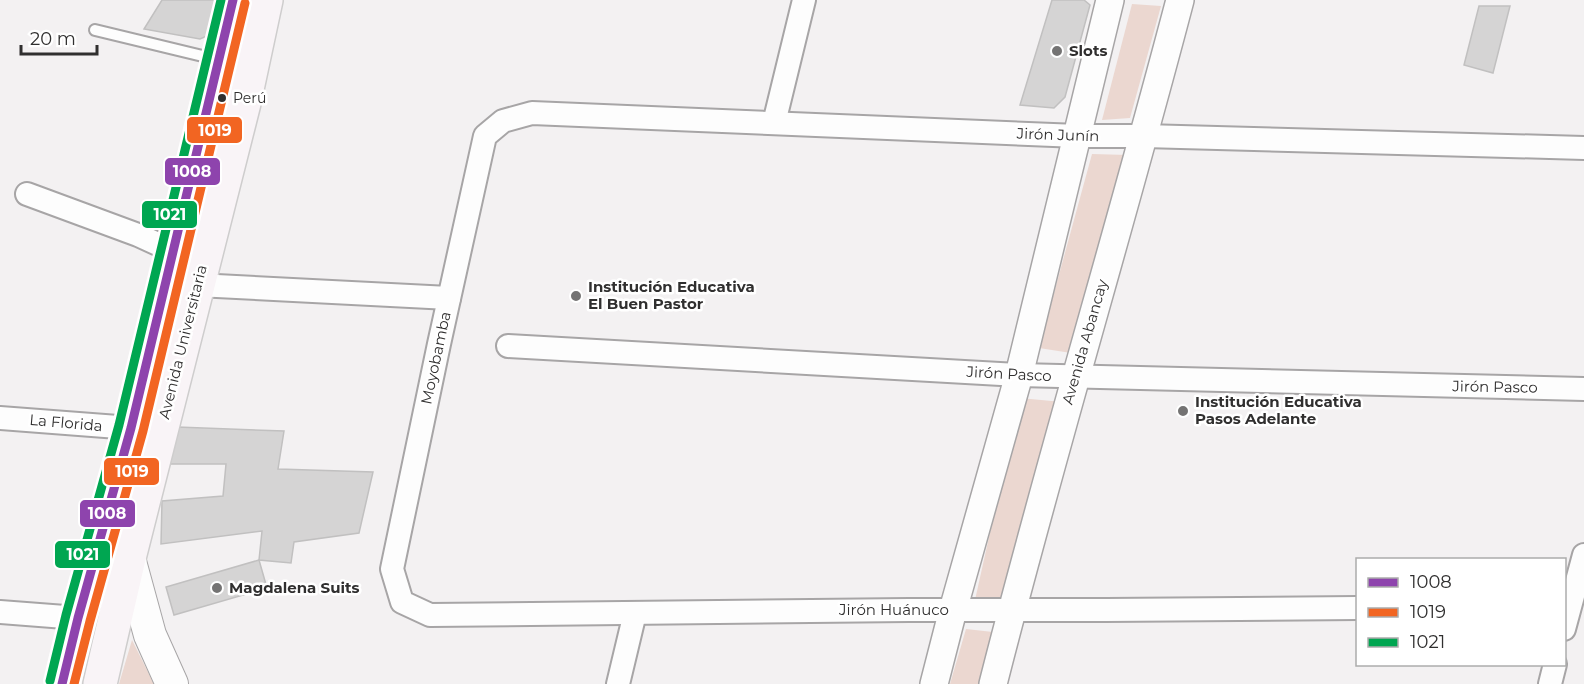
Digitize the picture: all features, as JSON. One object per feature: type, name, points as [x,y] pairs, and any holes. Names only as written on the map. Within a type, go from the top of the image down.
[{"type":"main road","name":"Avenida Universitaria","points":[[62,684],[131,428],[233,0]]},
{"type":"main road","name":"Avenida Universitaria","points":[[100,684],[129,558],[244,103],[266,0]]},
{"type":"main road","points":[[129,558],[150,635],[172,684]]},
{"type":"street","points":[[774,123],[804,0]]},
{"type":"street","points":[[934,684],[1019,375],[1110,0]]},
{"type":"street","name":"Avenida Abancay","points":[[993,684],[1075,376],[1144,136],[1180,0]]},
{"type":"street","name":"Jirón Junín","points":[[532,113],[1078,136],[1584,148]]},
{"type":"street","name":"Moyobamba","points":[[430,615],[402,602],[392,569],[485,136],[503,121],[532,113]]},
{"type":"street","points":[[27,194],[138,235],[173,251]]},
{"type":"street","points":[[197,285],[449,298]]},
{"type":"street","name":"Jirón Pasco","points":[[507,346],[1019,375],[1584,389]]},
{"type":"street","name":"La Florida","points":[[0,417],[131,428]]},
{"type":"street","points":[[1566,623],[1573,606],[1584,555]]},
{"type":"street","name":"Jirón Huánuco","points":[[430,615],[1356,608]]},
{"type":"street","points":[[0,612],[78,618]]},
{"type":"street","points":[[618,684],[634,613]]},
{"type":"street","points":[[1550,684],[1554,666]]},
{"type":"lane","points":[[95,30],[218,59]]},
{"type":"shaded area","points":[[1132,4],[1161,6],[1130,118],[1102,120]]},
{"type":"shaded area","points":[[1092,154],[1128,155],[1071,353],[1039,348]]},
{"type":"shaded area","points":[[1020,398],[1062,402],[1004,600],[975,600]]},
{"type":"shaded area","points":[[966,629],[993,632],[980,684],[950,684]]},
{"type":"shaded area","points":[[132,640],[154,684],[119,684]]},
{"type":"building","points":[[162,0],[215,0],[217,4],[207,36],[200,39],[144,29]]},
{"type":"building","name":"Slots","points":[[1052,0],[1084,0],[1090,5],[1065,97],[1054,108],[1020,105]]},
{"type":"building","points":[[1479,6],[1510,6],[1493,73],[1464,65]]},
{"type":"building","points":[[177,427],[284,431],[278,469],[373,472],[359,533],[294,542],[291,563],[259,560],[262,531],[161,544],[162,501],[223,496],[226,464],[168,464]]},
{"type":"building","name":"Magdalena Suits","points":[[259,560],[267,588],[174,615],[166,587]]},
{"type":"transit line","name":"1021","points":[[50,681],[119,425],[221,0]]},
{"type":"transit line","name":"1008","points":[[62,684],[131,428],[233,0]]},
{"type":"transit line","name":"1019","points":[[74,684],[143,431],[245,3]]},
{"type":"place","name":"Slots","points":[[1057,51]]},
{"type":"place","name":"Perú","points":[[222,98]]},
{"type":"place","name":"Institución Educativa El Buen Pastor","points":[[576,296]]},
{"type":"place","name":"Institución Educativa Pasos Adelante","points":[[1183,411]]},
{"type":"place","name":"Magdalena Suits","points":[[217,588]]}]
